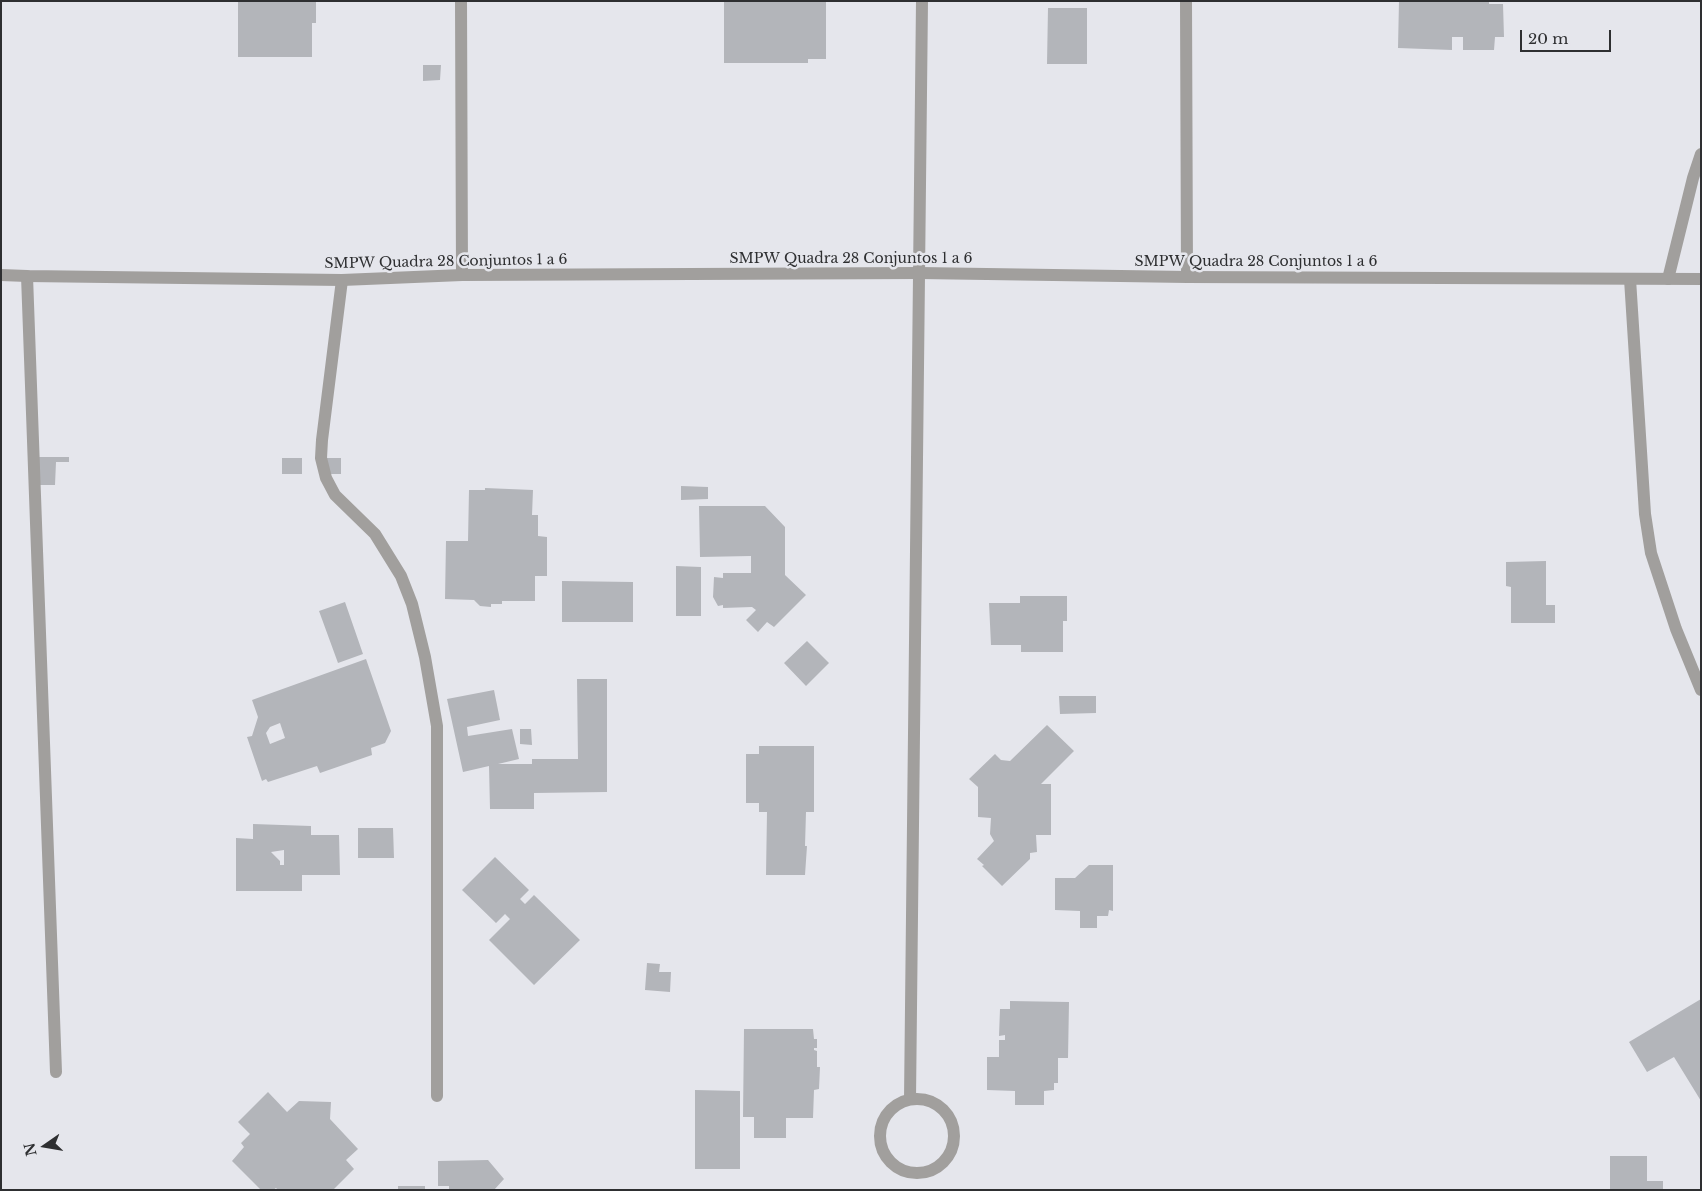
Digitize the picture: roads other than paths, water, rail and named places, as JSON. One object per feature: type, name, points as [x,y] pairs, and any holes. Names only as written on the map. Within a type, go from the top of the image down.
[{"type":"street","points":[[462,1],[462,275]]},
{"type":"street","points":[[910,1099],[922,1]]},
{"type":"street","points":[[1186,1],[1186,276]]},
{"type":"street","points":[[1668,279],[1693,178],[1701,154]]},
{"type":"street","name":"SMPW Quadra 28 Conjuntos 1 a 6","points":[[1,274],[27,276],[342,280],[462,275],[920,273],[1701,279]]},
{"type":"street","points":[[27,276],[56,1072]]},
{"type":"street","points":[[1630,279],[1645,514],[1651,553],[1676,628],[1701,690]]},
{"type":"street","points":[[342,280],[322,440],[322,458],[326,478],[335,495],[375,534],[401,576],[412,604],[425,657],[437,726],[437,1096]]},
{"type":"street","points":[[910,1099],[923,1099],[935,1103],[946,1111],[952,1122],[955,1135],[953,1148],[946,1160],[937,1168],[924,1173],[912,1173],[899,1169],[889,1161],[882,1150],[880,1137],[882,1124],[888,1113],[898,1104],[910,1099]]}]
